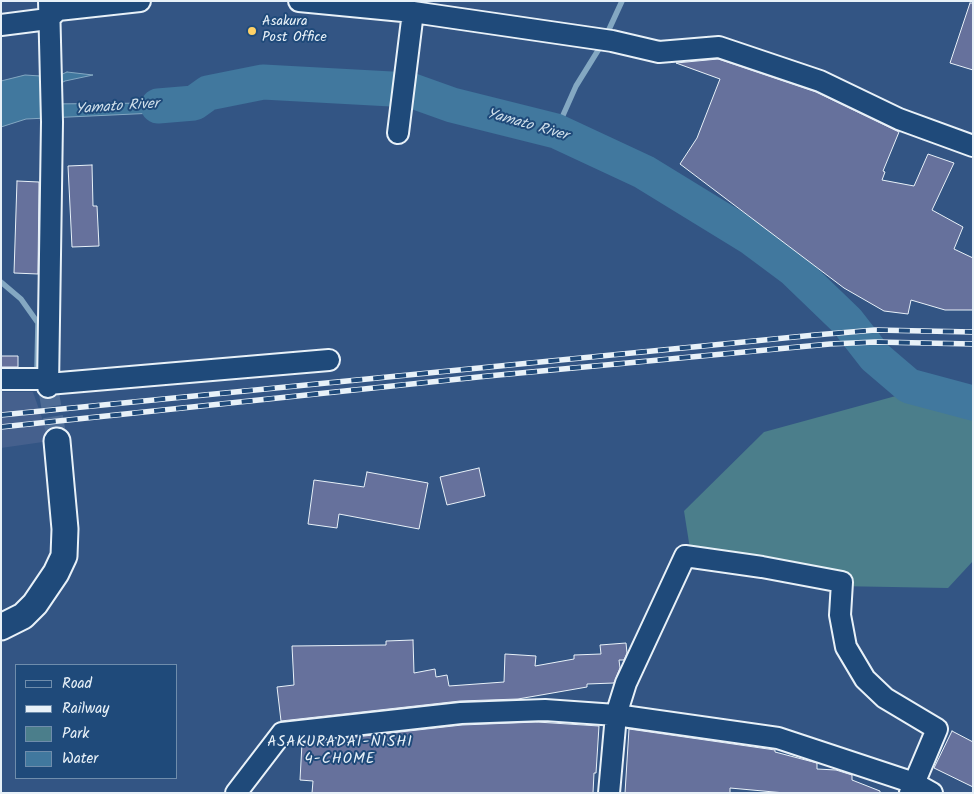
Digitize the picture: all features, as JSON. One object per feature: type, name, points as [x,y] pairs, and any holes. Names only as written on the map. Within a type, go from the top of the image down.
[{"type":"street","points":[[1,25],[48,10],[140,1]]},
{"type":"street","points":[[299,1],[413,12],[604,40],[659,52],[719,48],[820,82],[899,119],[973,146]]},
{"type":"street","points":[[48,10],[52,122],[48,383]]},
{"type":"street","points":[[398,133],[413,12]]},
{"type":"street","points":[[1,379],[48,383],[329,360]]},
{"type":"street","points":[[1,627],[23,616],[35,604],[56,573],[64,556],[65,529],[57,441]]},
{"type":"street","points":[[609,793],[616,715],[626,683],[685,556],[842,582],[840,615],[846,647],[866,679],[885,698],[937,730],[912,788]]},
{"type":"street","points":[[236,793],[282,734],[461,713],[545,710],[616,715],[778,738],[912,788],[932,793]]},
{"type":"shaded area","points":[[1,392],[33,392],[50,441],[1,448]]},
{"type":"green space","points":[[936,385],[973,396],[973,561],[948,588],[835,586],[761,578],[690,549],[684,511],[764,432]]},
{"type":"water","name":"Yamato River","points":[[67,72],[93,75],[65,81],[44,92],[47,104],[153,103],[157,97],[207,96],[198,111],[26,119],[1,127],[1,81],[25,75],[56,77]]},
{"type":"building","points":[[970,3],[973,3],[973,70],[950,63]]},
{"type":"building","points":[[718,59],[816,92],[899,132],[883,171],[885,172],[882,180],[914,186],[928,154],[954,163],[932,210],[963,227],[954,249],[973,258],[973,310],[945,310],[911,300],[908,314],[884,311],[844,288],[680,164],[697,138],[720,79],[676,63]]},
{"type":"building","points":[[92,165],[93,206],[97,206],[99,246],[72,247],[68,166]]},
{"type":"building","points":[[17,181],[39,182],[38,274],[14,273]]},
{"type":"building","points":[[1,356],[18,356],[18,367],[1,367]]},
{"type":"building","points":[[479,468],[485,496],[447,505],[440,477]]},
{"type":"building","points":[[367,472],[428,483],[419,529],[339,514],[337,528],[308,524],[314,480],[364,487]]},
{"type":"building","points":[[413,640],[414,673],[435,669],[436,677],[447,675],[449,686],[504,682],[505,654],[536,656],[535,666],[574,659],[574,655],[601,654],[600,645],[626,643],[627,653],[624,660],[619,660],[620,668],[614,683],[587,684],[587,687],[518,699],[460,701],[281,721],[277,687],[294,685],[292,646],[386,645],[386,641]]},
{"type":"building","points":[[537,722],[599,726],[593,793],[312,793],[313,781],[300,780],[302,743],[462,725]]},
{"type":"building","points":[[629,729],[775,750],[775,752],[817,763],[817,769],[836,770],[852,775],[852,780],[880,791],[880,793],[785,793],[730,788],[730,793],[625,793]]},
{"type":"building","points":[[952,731],[973,742],[973,787],[934,768]]},
{"type":"waterway","points":[[606,36],[622,1]]},
{"type":"waterway","points":[[556,131],[576,86],[602,44]]},
{"type":"waterway","name":"Yamato River","points":[[158,106],[194,103],[208,93],[263,82],[410,90],[452,105],[556,131],[644,172],[750,237],[793,269],[847,321],[875,357],[909,386],[973,403]]},
{"type":"waterway","points":[[1,282],[21,299],[38,323],[37,368]]},
{"type":"tunnel","points":[[48,387],[57,441]]},
{"type":"railway","points":[[1,415],[815,335],[875,330],[973,332]]},
{"type":"railway","points":[[1,427],[488,376],[830,344],[875,342],[973,344]]},
{"type":"place","name":"Asakura Post Office","points":[[252,31]]},
{"type":"district","name":"ASAKURADAI-NISHI 4-CHOME","points":[[340,752]]}]
